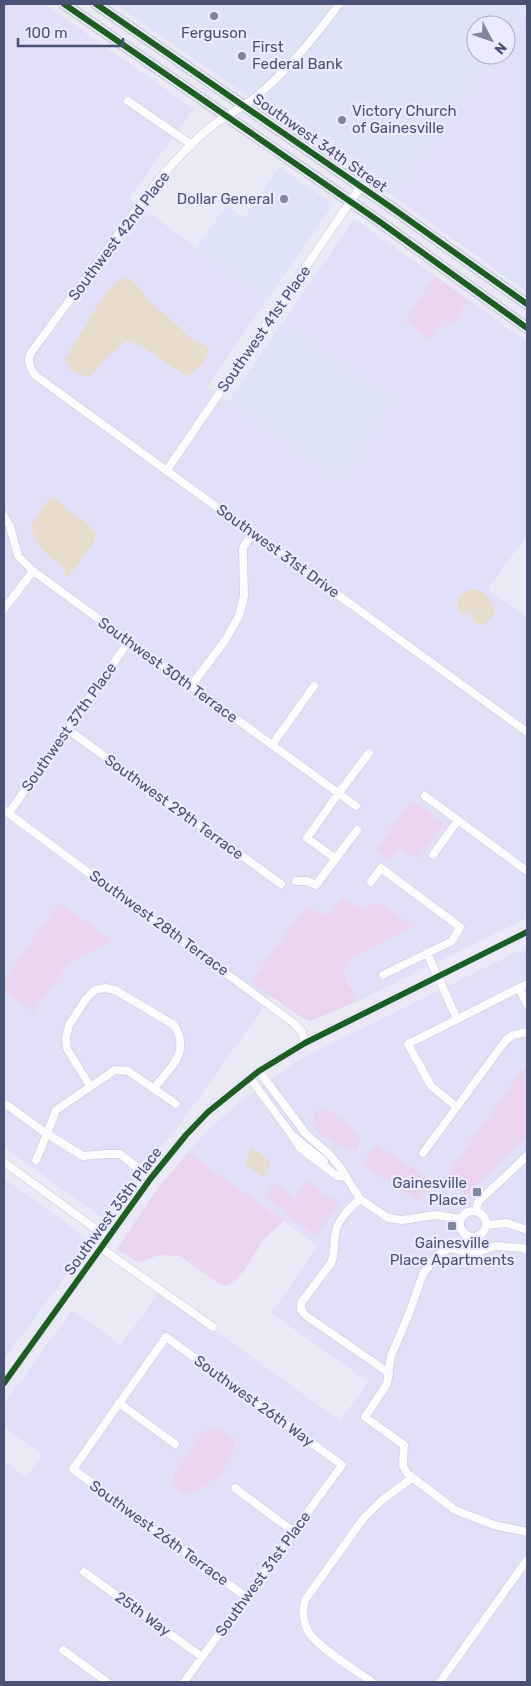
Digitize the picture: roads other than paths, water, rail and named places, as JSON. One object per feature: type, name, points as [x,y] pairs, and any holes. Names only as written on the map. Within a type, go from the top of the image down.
[{"type":"main road","name":"Southwest 34th Street","points":[[64,4],[350,202],[527,328]]},
{"type":"main road","name":"Southwest 34th Street","points":[[96,4],[361,186],[527,304]]},
{"type":"street","name":"Southwest 42nd Place","points":[[30,368],[28,362],[30,354],[156,183],[177,158],[215,124],[256,97],[281,74],[314,38],[339,4]]},
{"type":"street","points":[[128,100],[192,145]]},
{"type":"street","name":"Southwest 41st Place","points":[[167,470],[361,186]]},
{"type":"street","name":"Southwest 31st Drive","points":[[30,368],[36,376],[527,732]]},
{"type":"street","name":"Southwest 30th Terrace","points":[[4,516],[10,526],[18,556],[33,571],[356,806]]},
{"type":"street","points":[[192,686],[226,639],[239,616],[244,596],[242,548],[253,532]]},
{"type":"street","points":[[4,609],[33,571]]},
{"type":"street","name":"Southwest 37th Place","points":[[6,811],[129,641]]},
{"type":"street","points":[[272,746],[314,686]]},
{"type":"street","name":"Southwest 29th Terrace","points":[[67,729],[281,884]]},
{"type":"street","points":[[336,859],[307,838],[368,753]]},
{"type":"street","points":[[425,796],[527,871]]},
{"type":"street","name":"Southwest 28th Terrace","points":[[6,811],[295,1024],[302,1032],[306,1043]]},
{"type":"street","points":[[434,855],[458,820]]},
{"type":"street","points":[[296,881],[307,881],[316,885],[357,830]]},
{"type":"street","points":[[371,882],[381,868],[460,927],[452,940],[383,975]]},
{"type":"street","name":"Southwest 35th Place","points":[[4,1383],[151,1178],[208,1112],[259,1071],[306,1043],[527,932]]},
{"type":"street","points":[[427,953],[458,1018]]},
{"type":"street","points":[[457,1107],[430,1086],[408,1044],[527,984]]},
{"type":"street","points":[[90,1086],[67,1049],[66,1038],[69,1025],[86,999],[95,990],[104,988],[115,990],[174,1025],[179,1034],[181,1044],[176,1062],[154,1088]]},
{"type":"street","points":[[519,988],[527,1004]]},
{"type":"street","points":[[423,1154],[506,1040],[513,1035],[527,1032]]},
{"type":"street","points":[[36,1160],[56,1110],[115,1070],[128,1071],[176,1104]]},
{"type":"street","points":[[259,1071],[315,1148]]},
{"type":"street","points":[[250,1078],[300,1148],[337,1176],[346,1177]]},
{"type":"street","points":[[7,1105],[47,1134],[83,1156],[120,1154],[151,1178]]},
{"type":"street","points":[[291,1134],[315,1148],[340,1167],[360,1199],[388,1218],[402,1220],[436,1215],[461,1219]]},
{"type":"street","points":[[476,1210],[478,1202],[527,1156]]},
{"type":"street","points":[[4,1162],[108,1238]]},
{"type":"street","points":[[360,1199],[338,1225],[334,1237],[335,1249],[331,1263],[300,1303],[305,1315],[389,1374]]},
{"type":"street","points":[[476,1210],[485,1216],[487,1225],[484,1232],[472,1237],[463,1232],[461,1219],[466,1212],[476,1210]]},
{"type":"street","points":[[487,1225],[507,1223],[527,1230]]},
{"type":"street","points":[[471,1253],[472,1237]]},
{"type":"street","points":[[527,1250],[495,1246],[471,1253],[451,1248],[443,1251],[427,1267],[422,1274],[408,1316],[391,1356],[387,1384],[365,1417],[404,1445],[403,1466],[412,1478],[455,1510],[494,1525],[527,1532]]},
{"type":"street","points":[[101,1248],[213,1327]]},
{"type":"street","name":"Southwest 26th Way","points":[[119,1403],[166,1337],[342,1465]]},
{"type":"street","points":[[119,1403],[175,1444]]},
{"type":"street","name":"Southwest 26th Terrace","points":[[119,1403],[73,1469],[246,1597]]},
{"type":"street","name":"Southwest 31st Place","points":[[184,1682],[342,1465]]},
{"type":"street","points":[[372,1682],[327,1650],[310,1634],[303,1610],[305,1600],[363,1519],[381,1501],[412,1478]]},
{"type":"street","points":[[234,1488],[294,1532]]},
{"type":"street","points":[[440,1682],[527,1560]]},
{"type":"street","name":"25th Way","points":[[84,1572],[202,1657]]},
{"type":"street","points":[[63,1650],[107,1682]]},
{"type":"place","name":"Ferguson","points":[[214,16]]},
{"type":"place","name":"First Federal Bank","points":[[242,56]]},
{"type":"place","name":"Victory Church of Gainesville","points":[[342,120]]},
{"type":"place","name":"Dollar General","points":[[284,199]]},
{"type":"place","name":"Gainesville Place","points":[[477,1192]]},
{"type":"place","name":"Gainesville Place Apartments","points":[[452,1226]]}]
